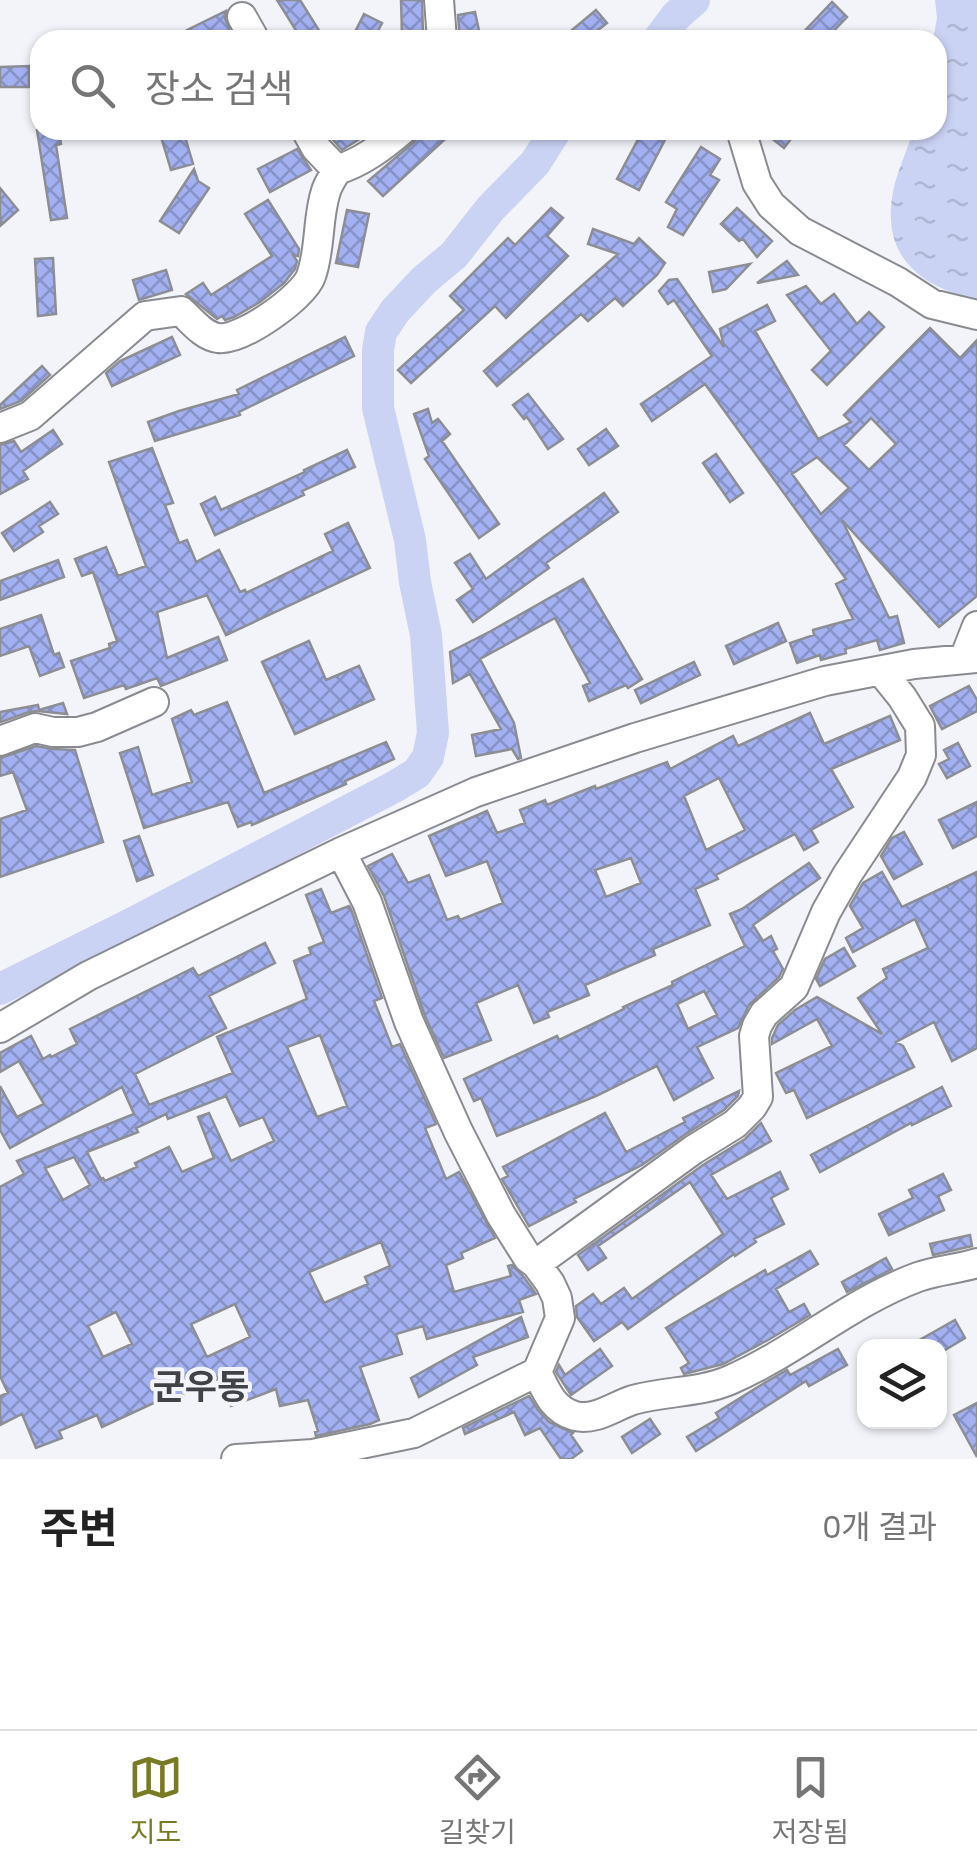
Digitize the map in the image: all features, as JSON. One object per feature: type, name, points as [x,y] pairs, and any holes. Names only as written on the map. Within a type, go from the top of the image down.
[{"type":"street","points":[[439,0],[441,30]]},
{"type":"street","points":[[312,140],[337,170]]},
{"type":"street","points":[[0,428],[30,416],[145,316],[181,311],[207,336],[222,340],[237,336],[276,311],[310,282],[326,192],[337,170],[352,165],[389,140]]},
{"type":"street","points":[[744,140],[757,183],[771,205],[800,231],[932,304],[977,315]]},
{"type":"street","points":[[0,1028],[88,976],[341,852],[476,792],[634,738],[810,686],[914,664],[971,658],[977,626]]},
{"type":"street","points":[[536,1264],[734,1124],[758,1097],[754,1036],[757,1026],[764,1014],[794,987],[846,875],[912,777],[921,755],[920,726],[881,671]]},
{"type":"street","points":[[0,741],[35,728],[78,732],[154,702]]},
{"type":"street","points":[[236,1459],[312,1454],[414,1433],[538,1372],[560,1318],[557,1298],[501,1215],[458,1131],[409,1022],[367,902],[341,852]]},
{"type":"street","points":[[538,1372],[561,1411],[580,1417],[598,1416],[635,1400],[728,1381],[840,1316],[918,1277],[977,1263]]},
{"type":"street","points":[[420,1459],[422,1429]]},
{"type":"water","points":[[935,0],[977,0],[977,299],[940,287],[911,267],[894,238],[891,219],[894,189],[910,140],[947,140],[947,30],[935,30]]},
{"type":"building","points":[[277,0],[300,0],[319,30],[296,30]]},
{"type":"building","points":[[401,0],[422,0],[423,30],[402,30]]},
{"type":"building","points":[[832,2],[847,17],[835,30],[805,30]]},
{"type":"building","points":[[596,10],[607,23],[598,30],[572,30]]},
{"type":"building","points":[[226,11],[230,30],[187,30]]},
{"type":"building","points":[[475,12],[479,30],[459,30],[458,15]]},
{"type":"building","points":[[364,14],[382,23],[378,30],[356,30]]},
{"type":"building","points":[[29,66],[29,87],[0,87],[0,67]]},
{"type":"building","points":[[39,140],[60,140],[61,144],[56,145],[67,218],[51,220]]},
{"type":"building","points":[[162,140],[186,140],[193,164],[171,170]]},
{"type":"building","points":[[333,140],[358,140],[342,150]]},
{"type":"building","points":[[444,140],[383,196],[368,181],[413,143]]},
{"type":"building","points":[[638,140],[665,140],[639,190],[617,179]]},
{"type":"building","points":[[774,140],[790,140],[784,148]]},
{"type":"building","points":[[701,147],[720,159],[710,175],[719,180],[683,235],[668,227],[677,209],[666,202]]},
{"type":"building","points":[[297,149],[311,170],[270,192],[258,169]]},
{"type":"building","points":[[194,169],[198,181],[209,188],[179,233],[160,221]]},
{"type":"building","points":[[0,188],[18,210],[0,226]]},
{"type":"building","points":[[268,200],[299,249],[298,256],[293,255],[297,261],[295,269],[260,302],[234,317],[217,319],[186,294],[203,283],[211,295],[272,256],[245,214]]},
{"type":"building","points":[[551,208],[563,218],[547,236],[568,256],[506,318],[495,306],[411,383],[398,370],[464,310],[450,296],[508,238],[515,245]]},
{"type":"building","points":[[737,208],[772,241],[757,257],[743,239],[739,241],[721,224]]},
{"type":"building","points":[[347,210],[369,214],[358,267],[336,263]]},
{"type":"building","points":[[593,229],[634,244],[639,238],[665,263],[623,306],[615,298],[588,321],[581,314],[497,386],[484,371],[618,254],[588,244]]},
{"type":"building","points":[[53,258],[56,314],[38,316],[35,259]]},
{"type":"building","points":[[787,261],[798,275],[757,283]]},
{"type":"building","points":[[750,264],[726,289],[713,292],[709,272]]},
{"type":"building","points":[[166,270],[172,290],[139,300],[133,280]]},
{"type":"building","points":[[677,279],[724,347],[720,329],[767,305],[775,321],[755,331],[818,439],[851,422],[844,415],[930,328],[960,358],[977,340],[977,596],[939,627],[842,520],[889,618],[897,616],[904,643],[880,650],[877,640],[845,649],[846,653],[821,660],[820,655],[797,663],[790,643],[814,635],[813,630],[853,619],[836,584],[846,579],[705,384],[652,421],[641,404],[712,356],[674,300],[668,304],[659,291],[669,280]],"holes":[[[871,418],[896,444],[869,470],[844,445]],[[817,457],[849,488],[821,514],[792,474]]]},
{"type":"building","points":[[806,286],[821,304],[834,294],[857,324],[869,312],[884,327],[827,385],[812,370],[831,351],[787,295]]},
{"type":"building","points":[[172,337],[180,355],[112,386],[106,373],[120,361]]},
{"type":"building","points":[[345,337],[354,356],[239,412],[240,415],[155,441],[148,422],[239,394],[237,390]]},
{"type":"building","points":[[42,366],[50,375],[21,401],[0,409],[0,405]]},
{"type":"building","points":[[528,394],[563,439],[548,449],[527,417],[524,419],[513,405]]},
{"type":"building","points":[[428,409],[432,423],[438,419],[450,434],[442,441],[499,524],[479,538],[425,459],[429,456],[414,414]]},
{"type":"building","points":[[606,429],[618,446],[589,465],[578,449]]},
{"type":"building","points":[[53,430],[62,444],[23,471],[28,479],[0,494],[0,445],[14,441],[21,452]]},
{"type":"building","points":[[152,448],[173,503],[165,505],[179,543],[187,540],[196,562],[219,550],[240,592],[246,593],[333,551],[325,534],[348,523],[370,568],[226,635],[207,595],[157,612],[167,658],[218,637],[227,660],[161,686],[157,678],[84,698],[71,661],[110,648],[109,644],[117,641],[93,572],[82,576],[75,559],[106,547],[118,576],[146,566],[109,462]]},
{"type":"building","points":[[347,450],[355,467],[215,535],[201,504],[215,497],[221,510]]},
{"type":"building","points":[[716,454],[743,493],[730,502],[703,463]]},
{"type":"building","points":[[604,493],[618,512],[473,622],[457,600],[473,589],[455,563],[470,554],[486,579]]},
{"type":"building","points":[[50,502],[58,514],[39,526],[43,532],[14,551],[2,533]]},
{"type":"building","points":[[58,560],[64,577],[0,600],[0,581]]},
{"type":"building","points":[[583,579],[642,679],[589,701],[583,686],[590,683],[555,618],[480,659],[514,723],[521,758],[512,749],[476,756],[472,735],[501,729],[470,674],[453,683],[450,652]]},
{"type":"building","points":[[41,615],[54,655],[59,653],[64,667],[40,676],[29,646],[0,656],[0,629]]},
{"type":"building","points":[[778,623],[786,641],[734,664],[726,646]]},
{"type":"building","points":[[309,641],[326,680],[359,666],[374,699],[295,734],[262,662]]},
{"type":"building","points":[[694,662],[700,675],[641,703],[635,690]]},
{"type":"building","points":[[969,686],[977,700],[977,711],[942,729],[930,706]]},
{"type":"building","points":[[227,702],[264,793],[386,742],[394,759],[252,825],[251,822],[238,827],[228,802],[144,828],[120,753],[138,747],[152,795],[192,782],[172,719]]},
{"type":"building","points":[[63,703],[67,714],[38,711],[1,722],[0,719],[0,712],[38,705],[39,710]]},
{"type":"building","points":[[810,713],[824,744],[890,716],[900,740],[831,769],[853,807],[811,830],[818,842],[804,850],[795,834],[695,889],[710,925],[653,949],[655,955],[585,985],[589,995],[547,1012],[549,1017],[534,1023],[518,985],[476,1003],[491,1040],[444,1058],[425,1016],[384,896],[368,866],[392,854],[408,883],[429,875],[447,920],[458,916],[460,920],[503,903],[487,861],[446,876],[429,836],[487,811],[497,833],[525,823],[520,810],[545,800],[547,805],[667,762],[670,769],[733,736],[738,746]],"holes":[[[719,778],[745,830],[706,850],[684,796]],[[631,858],[641,883],[606,897],[595,870]]]},
{"type":"building","points":[[958,743],[970,766],[947,778],[939,764],[949,759],[944,750]]},
{"type":"building","points":[[36,746],[75,750],[103,842],[0,877],[0,819],[27,810],[13,772],[0,776],[0,758]]},
{"type":"building","points":[[977,802],[977,836],[953,848],[939,820]]},
{"type":"building","points":[[904,832],[922,864],[894,879],[881,856],[892,838]]},
{"type":"building","points":[[139,836],[153,875],[137,881],[124,841]]},
{"type":"building","points":[[809,863],[820,878],[753,925],[763,941],[771,936],[777,949],[773,951],[783,969],[749,1005],[738,1028],[697,1047],[713,1078],[674,1100],[657,1066],[596,1096],[497,1136],[481,1098],[474,1101],[464,1079],[557,1036],[559,1040],[745,946],[730,914]],"holes":[[[704,991],[717,1015],[688,1029],[677,1004]]]},
{"type":"building","points":[[882,872],[902,907],[977,872],[977,1048],[952,1061],[934,1022],[896,1042],[903,1046],[914,1067],[807,1118],[794,1090],[786,1093],[776,1073],[832,1046],[817,1019],[772,1044],[778,1025],[817,997],[882,1034],[858,998],[887,978],[883,969],[928,948],[915,919],[853,952],[846,938],[863,928],[850,906],[863,883]]},
{"type":"building","points":[[321,889],[331,913],[349,906],[351,909],[382,998],[374,1001],[392,1047],[400,1044],[436,1124],[425,1128],[446,1179],[459,1172],[495,1238],[461,1253],[463,1258],[446,1265],[454,1292],[511,1276],[508,1266],[512,1265],[536,1294],[519,1300],[523,1312],[427,1339],[423,1326],[396,1334],[402,1354],[360,1367],[379,1420],[370,1424],[316,1436],[318,1431],[308,1400],[280,1406],[276,1389],[231,1406],[220,1378],[102,1427],[97,1415],[59,1431],[62,1438],[36,1448],[22,1414],[0,1425],[0,1396],[8,1393],[0,1376],[0,1187],[24,1174],[17,1161],[134,1114],[122,1087],[10,1148],[0,1130],[0,1086],[17,1117],[44,1104],[19,1061],[0,1072],[0,1053],[31,1036],[43,1059],[51,1057],[77,1044],[70,1029],[193,968],[198,976],[265,943],[275,963],[209,996],[226,1028],[135,1074],[149,1105],[233,1073],[217,1037],[307,999],[294,961],[311,954],[309,948],[324,942],[306,895]],"holes":[[[320,1035],[347,1106],[317,1117],[287,1047]],[[226,1096],[240,1126],[263,1117],[274,1141],[231,1161],[209,1113],[198,1117],[214,1158],[182,1172],[169,1147],[135,1163],[137,1167],[105,1181],[101,1179],[87,1152],[138,1132],[136,1128],[166,1114],[168,1119]],[[74,1157],[90,1185],[63,1200],[45,1168]],[[381,1242],[390,1266],[365,1277],[368,1284],[324,1303],[309,1272]],[[235,1304],[250,1337],[207,1357],[191,1324]],[[116,1312],[132,1344],[103,1357],[88,1326]]]},
{"type":"building","points":[[844,948],[855,966],[820,986],[816,979],[825,959]]},
{"type":"building","points":[[942,1087],[951,1106],[820,1172],[811,1155]]},
{"type":"building","points":[[739,1091],[724,1110],[642,1165],[529,1226],[502,1179],[508,1176],[503,1167],[605,1113],[626,1152]]},
{"type":"building","points":[[761,1123],[771,1141],[711,1175],[727,1199],[780,1172],[788,1189],[771,1198],[784,1224],[754,1239],[756,1242],[628,1329],[622,1322],[594,1341],[577,1317],[576,1306],[593,1294],[601,1304],[624,1288],[632,1299],[723,1234],[690,1182],[598,1246],[606,1258],[588,1270],[578,1255],[745,1139]]},
{"type":"building","points":[[943,1174],[951,1190],[938,1196],[944,1210],[889,1235],[879,1214],[913,1198],[909,1190]]},
{"type":"building","points":[[970,1235],[972,1246],[933,1255],[930,1244]]},
{"type":"building","points":[[810,1251],[818,1264],[776,1289],[789,1312],[804,1304],[810,1315],[723,1364],[684,1374],[681,1368],[689,1363],[666,1328],[765,1270],[767,1275]]},
{"type":"building","points":[[886,1258],[892,1269],[847,1292],[842,1282]]},
{"type":"building","points":[[521,1317],[528,1337],[473,1357],[477,1365],[419,1397],[411,1378]]},
{"type":"building","points":[[955,1320],[965,1338],[947,1349],[947,1339],[921,1339]]},
{"type":"building","points":[[600,1349],[612,1366],[571,1395],[556,1372],[559,1365],[565,1375]]},
{"type":"building","points":[[838,1349],[847,1365],[809,1386],[806,1381],[696,1451],[687,1437],[719,1418],[716,1413],[787,1370],[790,1375]]},
{"type":"building","points":[[529,1396],[549,1422],[573,1433],[582,1451],[571,1459],[561,1459],[540,1428],[525,1435],[514,1412],[465,1434],[463,1428]]},
{"type":"building","points":[[977,1403],[977,1457],[954,1415]]},
{"type":"building","points":[[650,1419],[660,1434],[632,1453],[622,1437]]},
{"type":"waterway","points":[[666,30],[694,0]]},
{"type":"waterway","points":[[0,989],[394,787],[417,773],[428,757],[433,733],[426,635],[410,540],[378,408],[381,332],[395,311],[454,255],[491,208],[535,163],[550,140]]},
{"type":"district","name":"군우동","points":[[201,1387]]}]
